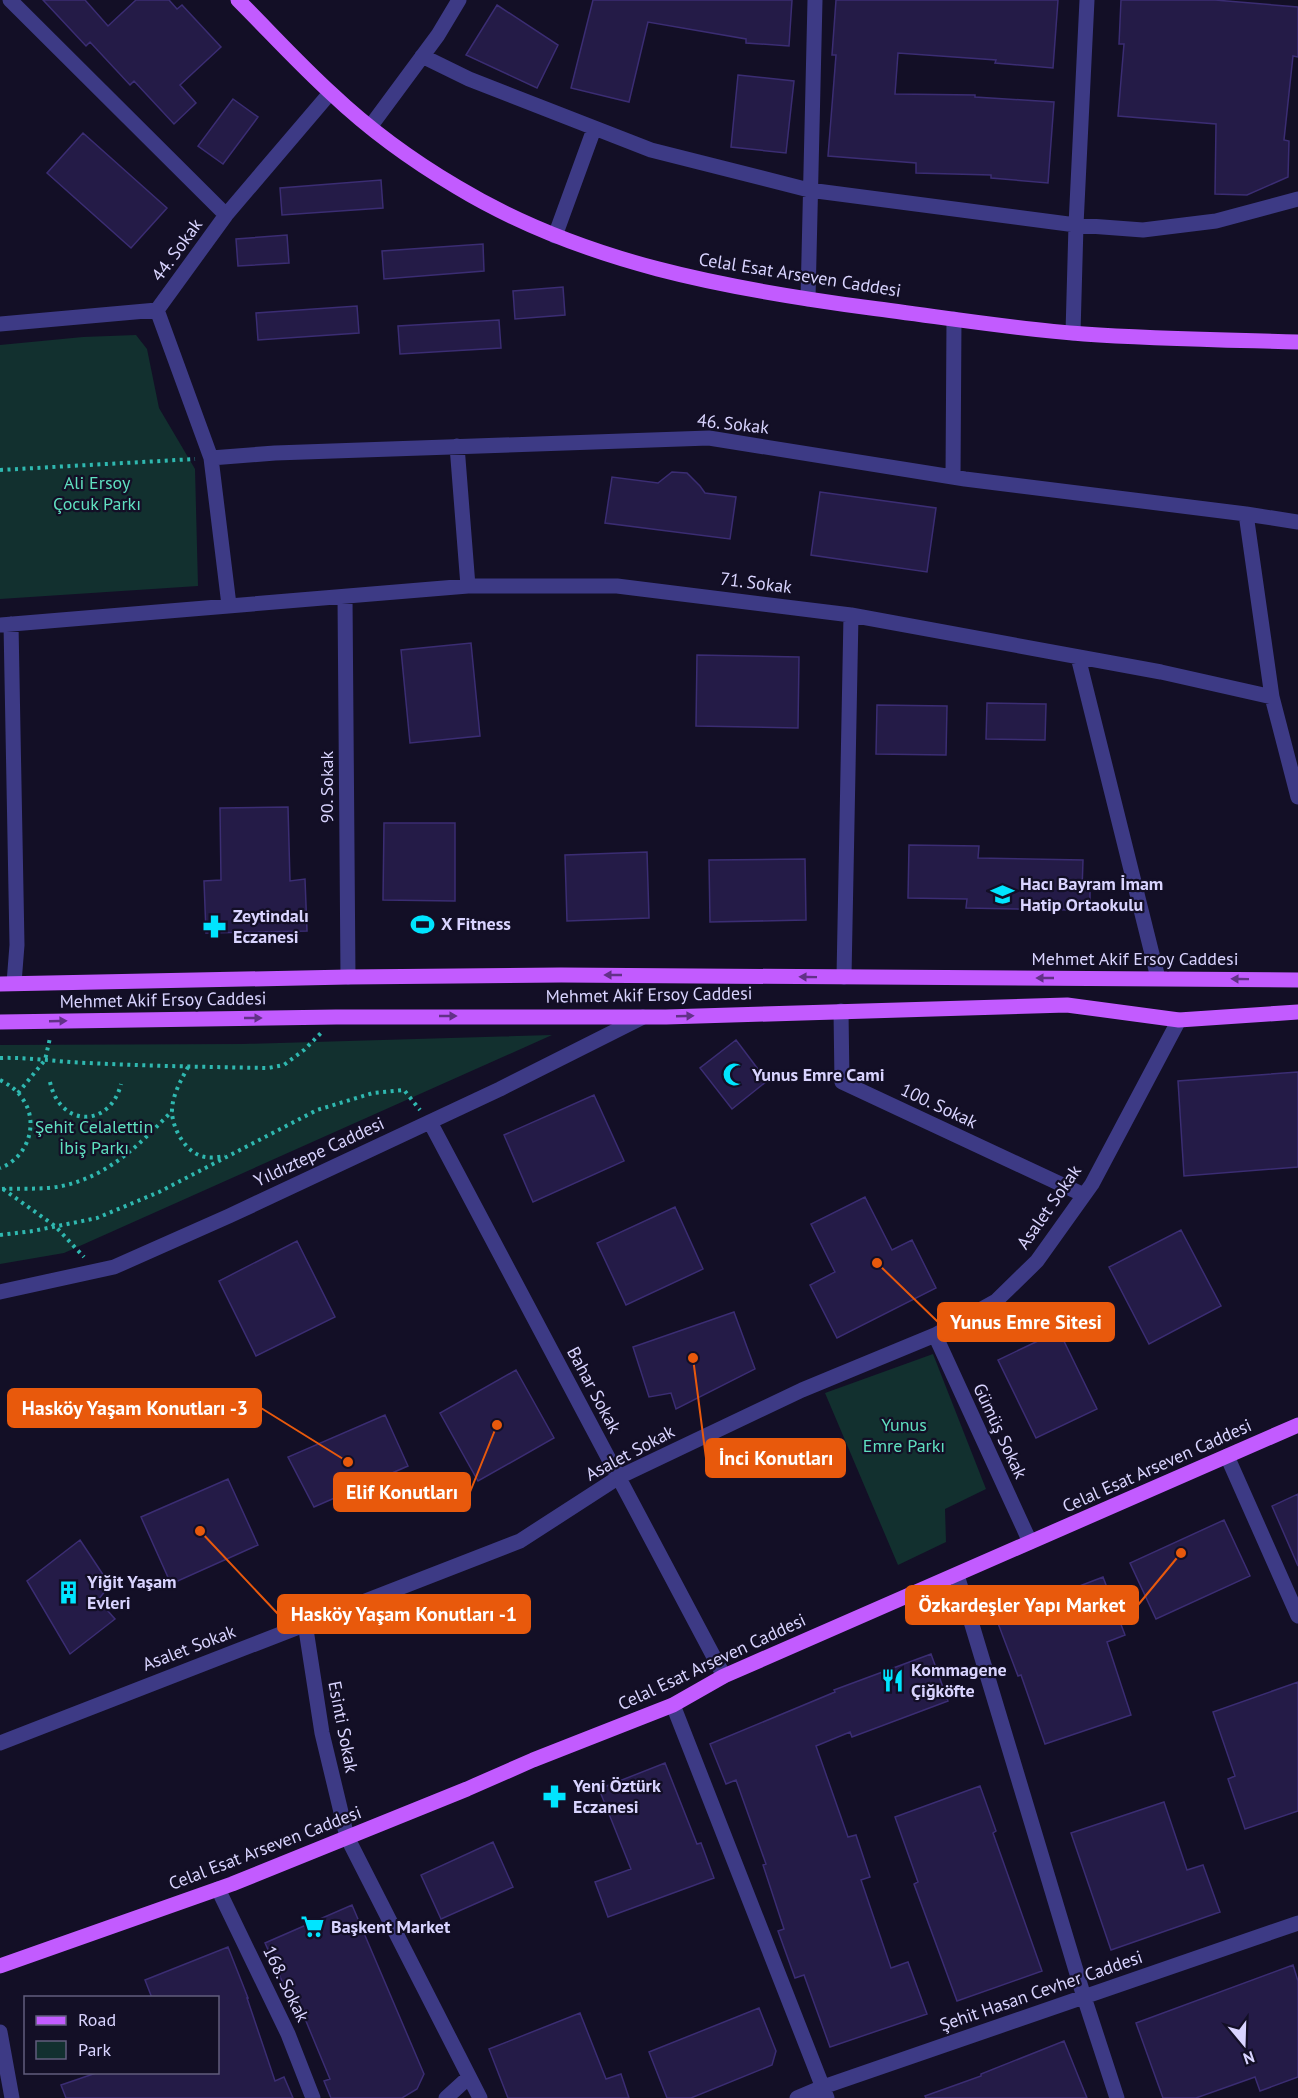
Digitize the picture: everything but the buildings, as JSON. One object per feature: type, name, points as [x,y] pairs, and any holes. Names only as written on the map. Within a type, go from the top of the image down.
[{"type":"main road","name":"Celal Esat Arseven Caddesi","points":[[238,0],[330,93],[410,157],[458,188],[500,211],[555,236],[606,254],[718,284],[954,319],[1073,333],[1298,342]]},
{"type":"main road","name":"Mehmet Akif Ersoy Caddesi","points":[[7,984],[348,977],[674,975],[1298,980]]},
{"type":"main road","name":"Mehmet Akif Ersoy Caddesi","points":[[0,1022],[336,1017],[643,1017],[1067,1005],[1179,1020],[1298,1012]]},
{"type":"main road","name":"Celal Esat Arseven Caddesi","points":[[0,1966],[218,1889],[673,1705],[724,1676],[1298,1425]]},
{"type":"street","points":[[10,0],[226,215]]},
{"type":"street","points":[[370,127],[422,56],[459,0]]},
{"type":"street","points":[[808,299],[815,0]]},
{"type":"street","points":[[1073,333],[1087,0]]},
{"type":"street","points":[[422,56],[469,79],[651,150],[809,190],[1076,225],[1143,230],[1216,221],[1298,199]]},
{"type":"street","name":"44. Sokak","points":[[0,324],[157,310],[226,215],[330,93]]},
{"type":"street","points":[[555,236],[594,129]]},
{"type":"street","points":[[157,310],[211,458],[229,605]]},
{"type":"street","points":[[953,477],[954,319]]},
{"type":"street","name":"46. Sokak","points":[[211,458],[275,453],[709,438],[953,477],[1298,522]]},
{"type":"street","points":[[457,446],[468,586]]},
{"type":"street","points":[[1246,514],[1272,698],[1298,797]]},
{"type":"street","name":"71. Sokak","points":[[6,625],[468,586],[617,586],[851,615],[1161,672],[1272,698]]},
{"type":"street","name":"90. Sokak","points":[[345,597],[348,977]]},
{"type":"street","points":[[844,977],[851,615]]},
{"type":"street","points":[[6,625],[17,945],[7,984]]},
{"type":"street","points":[[1078,657],[1158,978]]},
{"type":"street","name":"100. Sokak","points":[[841,1011],[842,1082],[1084,1196]]},
{"type":"street","name":"Yıldıztepe Caddesi","points":[[0,1292],[114,1267],[229,1216],[500,1089],[643,1017]]},
{"type":"street","name":"Asalet Sokak","points":[[0,1743],[520,1541],[619,1477],[802,1390],[935,1335],[996,1301],[1037,1261],[1092,1184],[1179,1020]]},
{"type":"street","name":"Bahar Sokak","points":[[430,1122],[724,1676]]},
{"type":"street","name":"Gümüş Sokak","points":[[935,1335],[1030,1542]]},
{"type":"street","points":[[1227,1456],[1298,1616]]},
{"type":"street","points":[[957,1575],[1084,1997],[1117,2098]]},
{"type":"street","name":"Esinti Sokak","points":[[305,1623],[322,1733],[347,1837],[480,2098]]},
{"type":"street","points":[[673,1705],[825,2092]]},
{"type":"street","name":"168. Sokak","points":[[218,1889],[288,2034],[313,2098]]},
{"type":"street","name":"Şehit Hasan Cevher Caddesi","points":[[797,2098],[825,2092],[1084,1997],[1298,1923]]},
{"type":"street","points":[[0,2032],[12,2098]]},
{"type":"street","points":[[446,2098],[469,2077]]},
{"type":"path","points":[[0,470],[211,458]]},
{"type":"path","points":[[0,1058],[30,1057],[45,1060],[188,1067],[268,1068],[284,1065],[304,1050],[336,1017]]},
{"type":"path","points":[[18,1093],[45,1060],[54,1021]]},
{"type":"path","points":[[188,1067],[178,1085],[172,1111],[177,1130],[189,1150],[204,1157],[228,1156]]},
{"type":"path","points":[[0,1080],[24,1099],[30,1113],[31,1129],[27,1144],[18,1157],[0,1168]]},
{"type":"path","points":[[50,1082],[59,1105],[68,1112],[91,1117],[103,1113],[112,1106],[119,1095],[122,1084]]},
{"type":"path","points":[[0,1234],[97,1218],[159,1192],[317,1110],[373,1093],[404,1090],[430,1122]]},
{"type":"path","points":[[1,1188],[62,1186],[107,1170],[145,1139],[172,1111]]},
{"type":"path","points":[[1,1188],[55,1226],[97,1270]]},
{"type":"green space","name":"Ali Ersoy Çocuk Parkı","points":[[136,335],[147,349],[159,408],[195,469],[198,586],[0,599],[0,345],[83,337]]},
{"type":"green space","name":"Şehit Celalettin İbiş Parkı","points":[[552,1035],[64,1253],[0,1264],[0,1045],[243,1044]]},
{"type":"green space","name":"Yunus Emre Parkı","points":[[933,1354],[986,1489],[945,1509],[946,1542],[898,1565],[825,1393]]},
{"type":"place","name":"Hacı Bayram İmam Hatip Ortaokulu","points":[[1002,894]]},
{"type":"place","name":"X Fitness","points":[[423,924]]},
{"type":"place","name":"Zeytindalı Eczanesi","points":[[215,926]]},
{"type":"place","name":"Yunus Emre Cami","points":[[734,1075]]},
{"type":"place","name":"Yunus Emre Sitesi","points":[[877,1263]]},
{"type":"place","name":"İnci Konutları","points":[[693,1358]]},
{"type":"place","name":"Elif Konutları","points":[[497,1425]]},
{"type":"place","name":"Hasköy Yaşam Konutları -3","points":[[348,1462]]},
{"type":"place","name":"Hasköy Yaşam Konutları -1","points":[[200,1531]]},
{"type":"place","name":"Özkardeşler Yapı Market","points":[[1181,1553]]},
{"type":"place","name":"Yiğit Yaşam Evleri","points":[[69,1592]]},
{"type":"place","name":"Kommagene Çiğköfte","points":[[893,1680]]},
{"type":"place","name":"Yeni Öztürk Eczanesi","points":[[555,1796]]},
{"type":"place","name":"Başkent Market","points":[[313,1927]]}]
